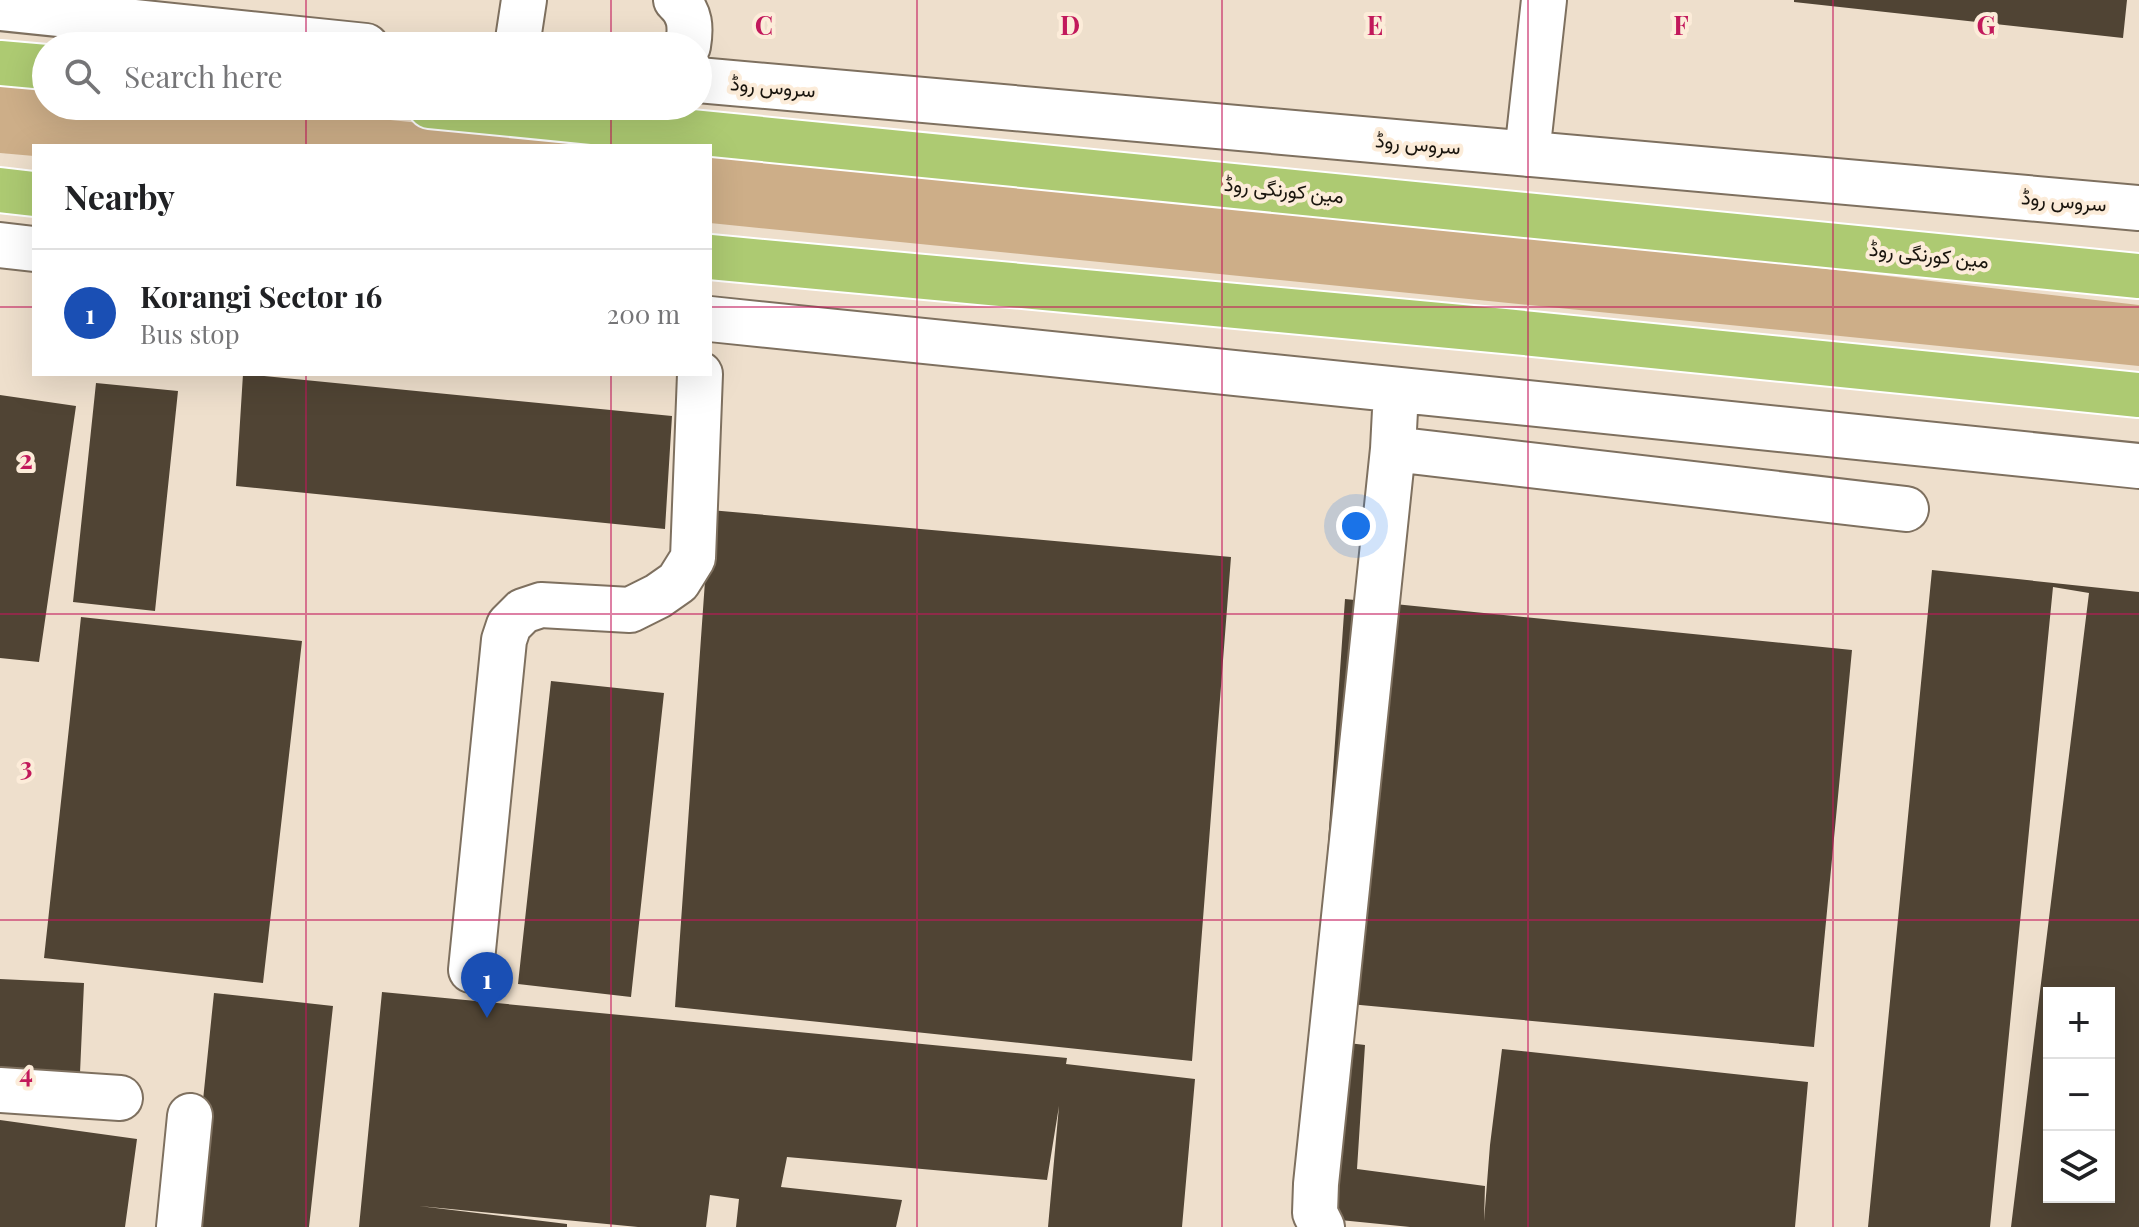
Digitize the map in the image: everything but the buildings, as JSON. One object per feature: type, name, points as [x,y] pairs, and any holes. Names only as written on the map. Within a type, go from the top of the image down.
[{"type":"main road","points":[[0,63],[32,66]]},
{"type":"main road","name":"مین کورنگی روڈ","points":[[571,120],[2139,276]]},
{"type":"main road","points":[[0,190],[32,194]]},
{"type":"main road","points":[[712,257],[2139,395]]},
{"type":"street","points":[[519,32],[524,0]]},
{"type":"street","points":[[676,0],[686,11],[690,32]]},
{"type":"street","points":[[1527,154],[1544,0]]},
{"type":"street","points":[[0,8],[231,32]]},
{"type":"street","name":"سروس روڈ","points":[[712,81],[2139,208]]},
{"type":"street","points":[[0,245],[32,249]]},
{"type":"street","points":[[712,319],[2139,466]]},
{"type":"street","points":[[471,970],[504,640],[509,625],[523,611],[541,605],[630,610],[678,582],[693,558],[700,376]]},
{"type":"street","points":[[1322,1227],[1315,1213],[1316,1184],[1393,449],[1396,391]]},
{"type":"street","points":[[1393,449],[1906,509]]},
{"type":"street","points":[[0,1090],[120,1098]]},
{"type":"street","points":[[179,1227],[190,1116]]},
{"type":"shaded area","points":[[0,80],[32,83],[32,120],[390,120],[625,144],[32,144],[32,156],[0,153]]},
{"type":"shaded area","points":[[712,153],[1654,249],[2139,305],[2139,366],[712,223]]},
{"type":"place","name":"Korangi Sector 16","points":[[487,1018]]}]
